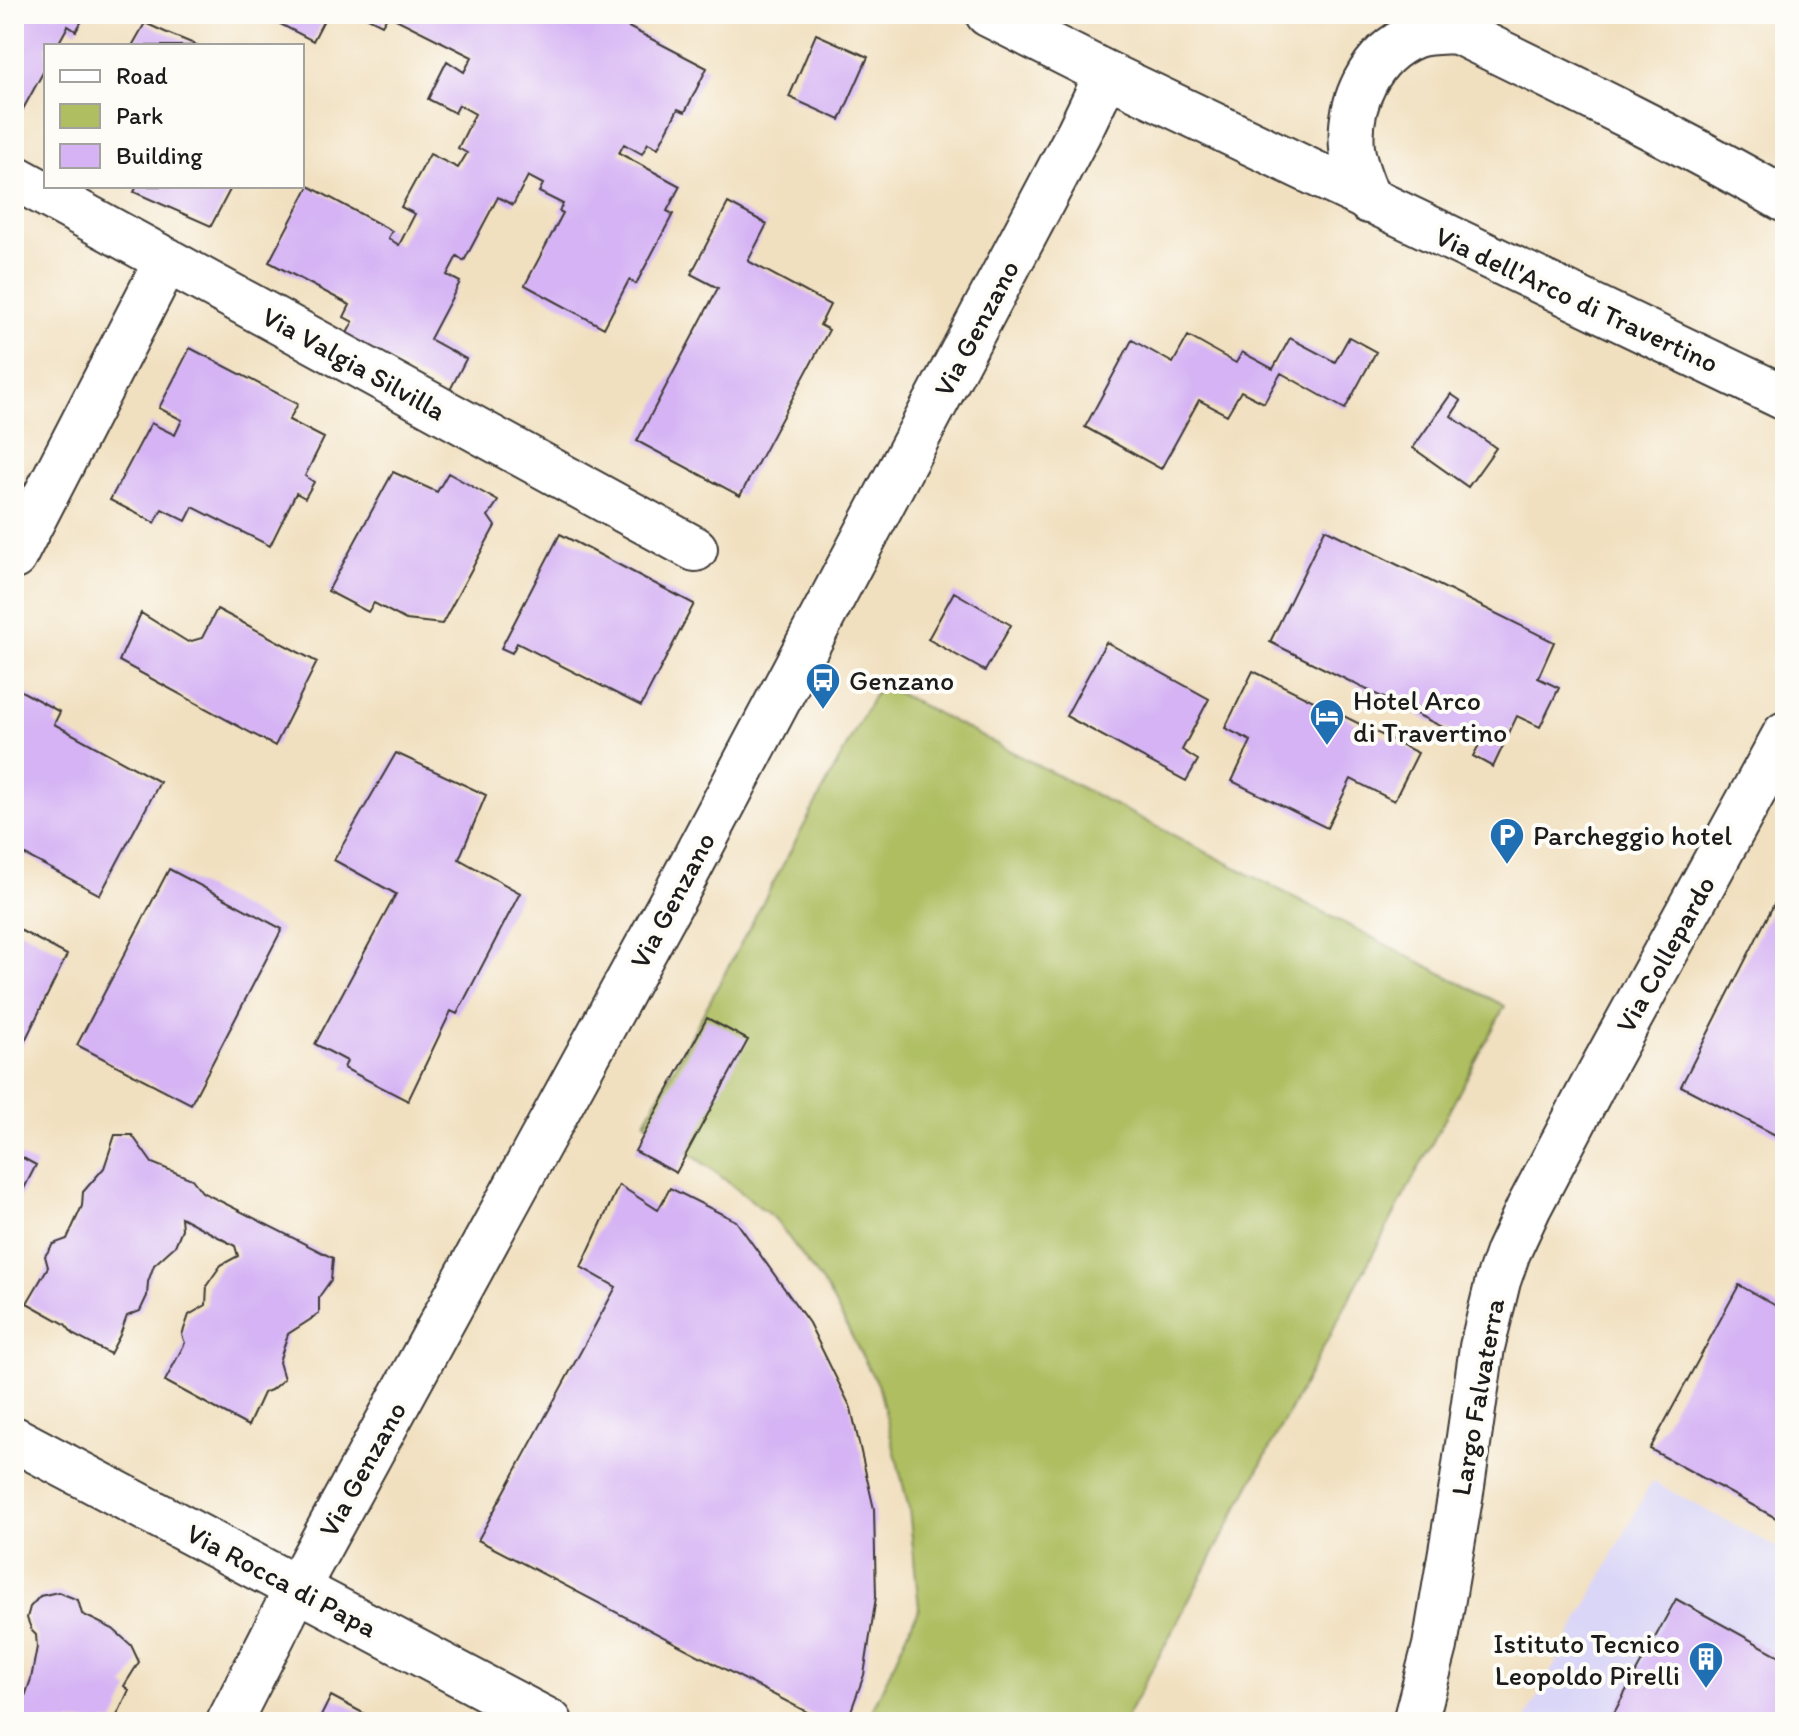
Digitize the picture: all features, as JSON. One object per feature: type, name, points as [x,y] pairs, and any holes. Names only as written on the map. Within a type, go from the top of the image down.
[{"type":"street","name":"Via dell'Arco di Travertino","points":[[988,14],[1369,201],[1785,398]]},
{"type":"street","points":[[1369,201],[1356,167],[1352,139],[1353,111],[1367,77],[1378,62],[1414,36],[1435,32],[1439,23],[1553,77],[1785,200]]},
{"type":"street","name":"Via Genzano","points":[[229,1722],[297,1588],[687,872],[1050,188],[1107,74]]},
{"type":"street","points":[[1737,172],[1785,175]]},
{"type":"street","name":"Via Valgia Silvilla","points":[[14,177],[695,549]]},
{"type":"street","points":[[14,557],[167,260]]},
{"type":"street","name":"Via Collepardo","points":[[1591,1089],[1785,734]]},
{"type":"street","name":"Largo Falvaterra","points":[[1415,1722],[1435,1646],[1482,1347],[1498,1281],[1519,1225],[1591,1089]]},
{"type":"street","name":"Via Rocca di Papa","points":[[14,1439],[550,1722]]},
{"type":"shaded area","points":[[1652,1481],[1785,1552],[1785,1722],[1524,1722]]},
{"type":"green space","points":[[880,684],[1505,1006],[1124,1722],[867,1722],[919,1608],[909,1509],[879,1388],[828,1291],[775,1219],[645,1122]]},
{"type":"building","points":[[14,14],[86,14],[76,31],[68,26],[58,44],[44,44],[44,71],[17,120],[14,118]]},
{"type":"building","points":[[261,14],[327,14],[313,41]]},
{"type":"building","points":[[360,14],[618,14],[615,20],[707,68],[685,112],[678,109],[658,148],[648,143],[642,154],[624,144],[619,153],[680,186],[667,211],[673,214],[636,284],[629,280],[604,328],[525,285],[563,213],[559,211],[563,204],[539,192],[543,184],[528,176],[513,205],[498,197],[464,261],[457,256],[447,275],[460,282],[430,339],[466,359],[449,392],[345,337],[353,322],[344,317],[350,305],[269,262],[309,186],[392,231],[388,238],[399,245],[415,214],[401,207],[430,154],[458,168],[467,153],[458,148],[475,114],[459,105],[455,113],[428,99],[447,61],[464,72],[472,57],[388,15],[382,25]]},
{"type":"building","points":[[145,23],[194,44],[133,44]]},
{"type":"building","points":[[816,34],[868,57],[840,120],[789,97]]},
{"type":"building","points":[[136,188],[231,188],[211,226],[134,192]]},
{"type":"building","points":[[728,203],[767,224],[748,261],[830,305],[820,325],[829,330],[740,496],[637,441],[718,288],[691,274]]},
{"type":"building","points":[[1188,336],[1236,363],[1242,352],[1273,369],[1290,338],[1335,362],[1349,337],[1376,352],[1345,409],[1281,373],[1264,403],[1241,391],[1227,415],[1199,400],[1161,469],[1085,427],[1132,340],[1173,363]]},
{"type":"building","points":[[190,348],[298,404],[289,420],[324,438],[305,476],[314,482],[305,498],[296,493],[270,546],[193,507],[186,521],[162,509],[155,523],[110,500],[151,423],[175,435],[182,420],[159,408]]},
{"type":"building","points":[[1451,394],[1461,401],[1451,416],[1496,448],[1468,487],[1413,448]]},
{"type":"building","points":[[393,472],[437,492],[448,473],[498,501],[488,516],[495,526],[442,624],[406,620],[374,603],[368,612],[328,591]]},
{"type":"building","points":[[1325,529],[1554,642],[1538,678],[1559,688],[1540,727],[1517,716],[1493,767],[1473,756],[1479,745],[1270,642]]},
{"type":"building","points":[[560,534],[694,604],[641,706],[517,643],[512,653],[501,648]]},
{"type":"building","points":[[954,592],[1011,625],[985,671],[928,639]]},
{"type":"building","points":[[217,609],[317,662],[275,746],[119,661],[141,613],[188,642],[202,638]]},
{"type":"building","points":[[1106,642],[1209,699],[1182,750],[1198,760],[1186,781],[1066,716]]},
{"type":"building","name":"Hotel Arco di Travertino","points":[[1253,671],[1418,753],[1394,801],[1351,779],[1327,828],[1232,781],[1251,741],[1225,728]]},
{"type":"building","points":[[14,687],[60,712],[54,724],[160,782],[100,895],[14,849]]},
{"type":"building","points":[[396,753],[486,795],[459,859],[520,893],[457,1014],[451,1011],[408,1101],[344,1068],[347,1061],[315,1044],[396,894],[334,860]]},
{"type":"building","points":[[169,869],[282,929],[191,1104],[77,1045]]},
{"type":"building","points":[[1774,904],[1785,910],[1785,1140],[1681,1086]]},
{"type":"building","points":[[14,927],[67,955],[14,1063]]},
{"type":"building","points":[[707,1018],[748,1040],[676,1173],[635,1151]]},
{"type":"building","points":[[115,1135],[132,1135],[152,1163],[192,1179],[202,1192],[333,1258],[331,1280],[319,1297],[319,1314],[288,1334],[279,1362],[284,1379],[263,1393],[248,1426],[165,1381],[185,1343],[182,1335],[189,1315],[206,1305],[207,1285],[221,1265],[238,1256],[235,1246],[181,1217],[182,1229],[175,1246],[154,1265],[140,1311],[127,1316],[110,1354],[74,1335],[65,1324],[27,1303],[48,1267],[45,1256],[53,1244],[67,1239],[82,1206],[83,1192],[104,1168]]},
{"type":"building","points":[[14,1153],[36,1165],[14,1208]]},
{"type":"building","points":[[619,1185],[658,1210],[670,1188],[736,1221],[809,1323],[851,1408],[874,1509],[876,1597],[864,1675],[847,1722],[826,1722],[478,1540],[616,1287],[581,1267]]},
{"type":"building","points":[[1739,1285],[1785,1311],[1785,1523],[1650,1449]]},
{"type":"building","points":[[58,1592],[78,1600],[82,1614],[113,1629],[131,1645],[139,1662],[124,1686],[129,1690],[114,1722],[16,1722],[31,1679],[37,1647],[36,1635],[27,1618],[30,1607],[40,1596]]},
{"type":"building","name":"Istituto Tecnico Leopoldo Pirelli","points":[[1676,1599],[1785,1659],[1785,1722],[1609,1722]]},
{"type":"building","points":[[331,1696],[380,1722],[318,1722]]},
{"type":"place","name":"Genzano","points":[[823,711]]},
{"type":"place","name":"Hotel Arco di Travertino","points":[[1327,747]]},
{"type":"place","name":"Parcheggio hotel","points":[[1507,866]]},
{"type":"place","name":"Istituto Tecnico Leopoldo Pirelli","points":[[1706,1690]]}]
